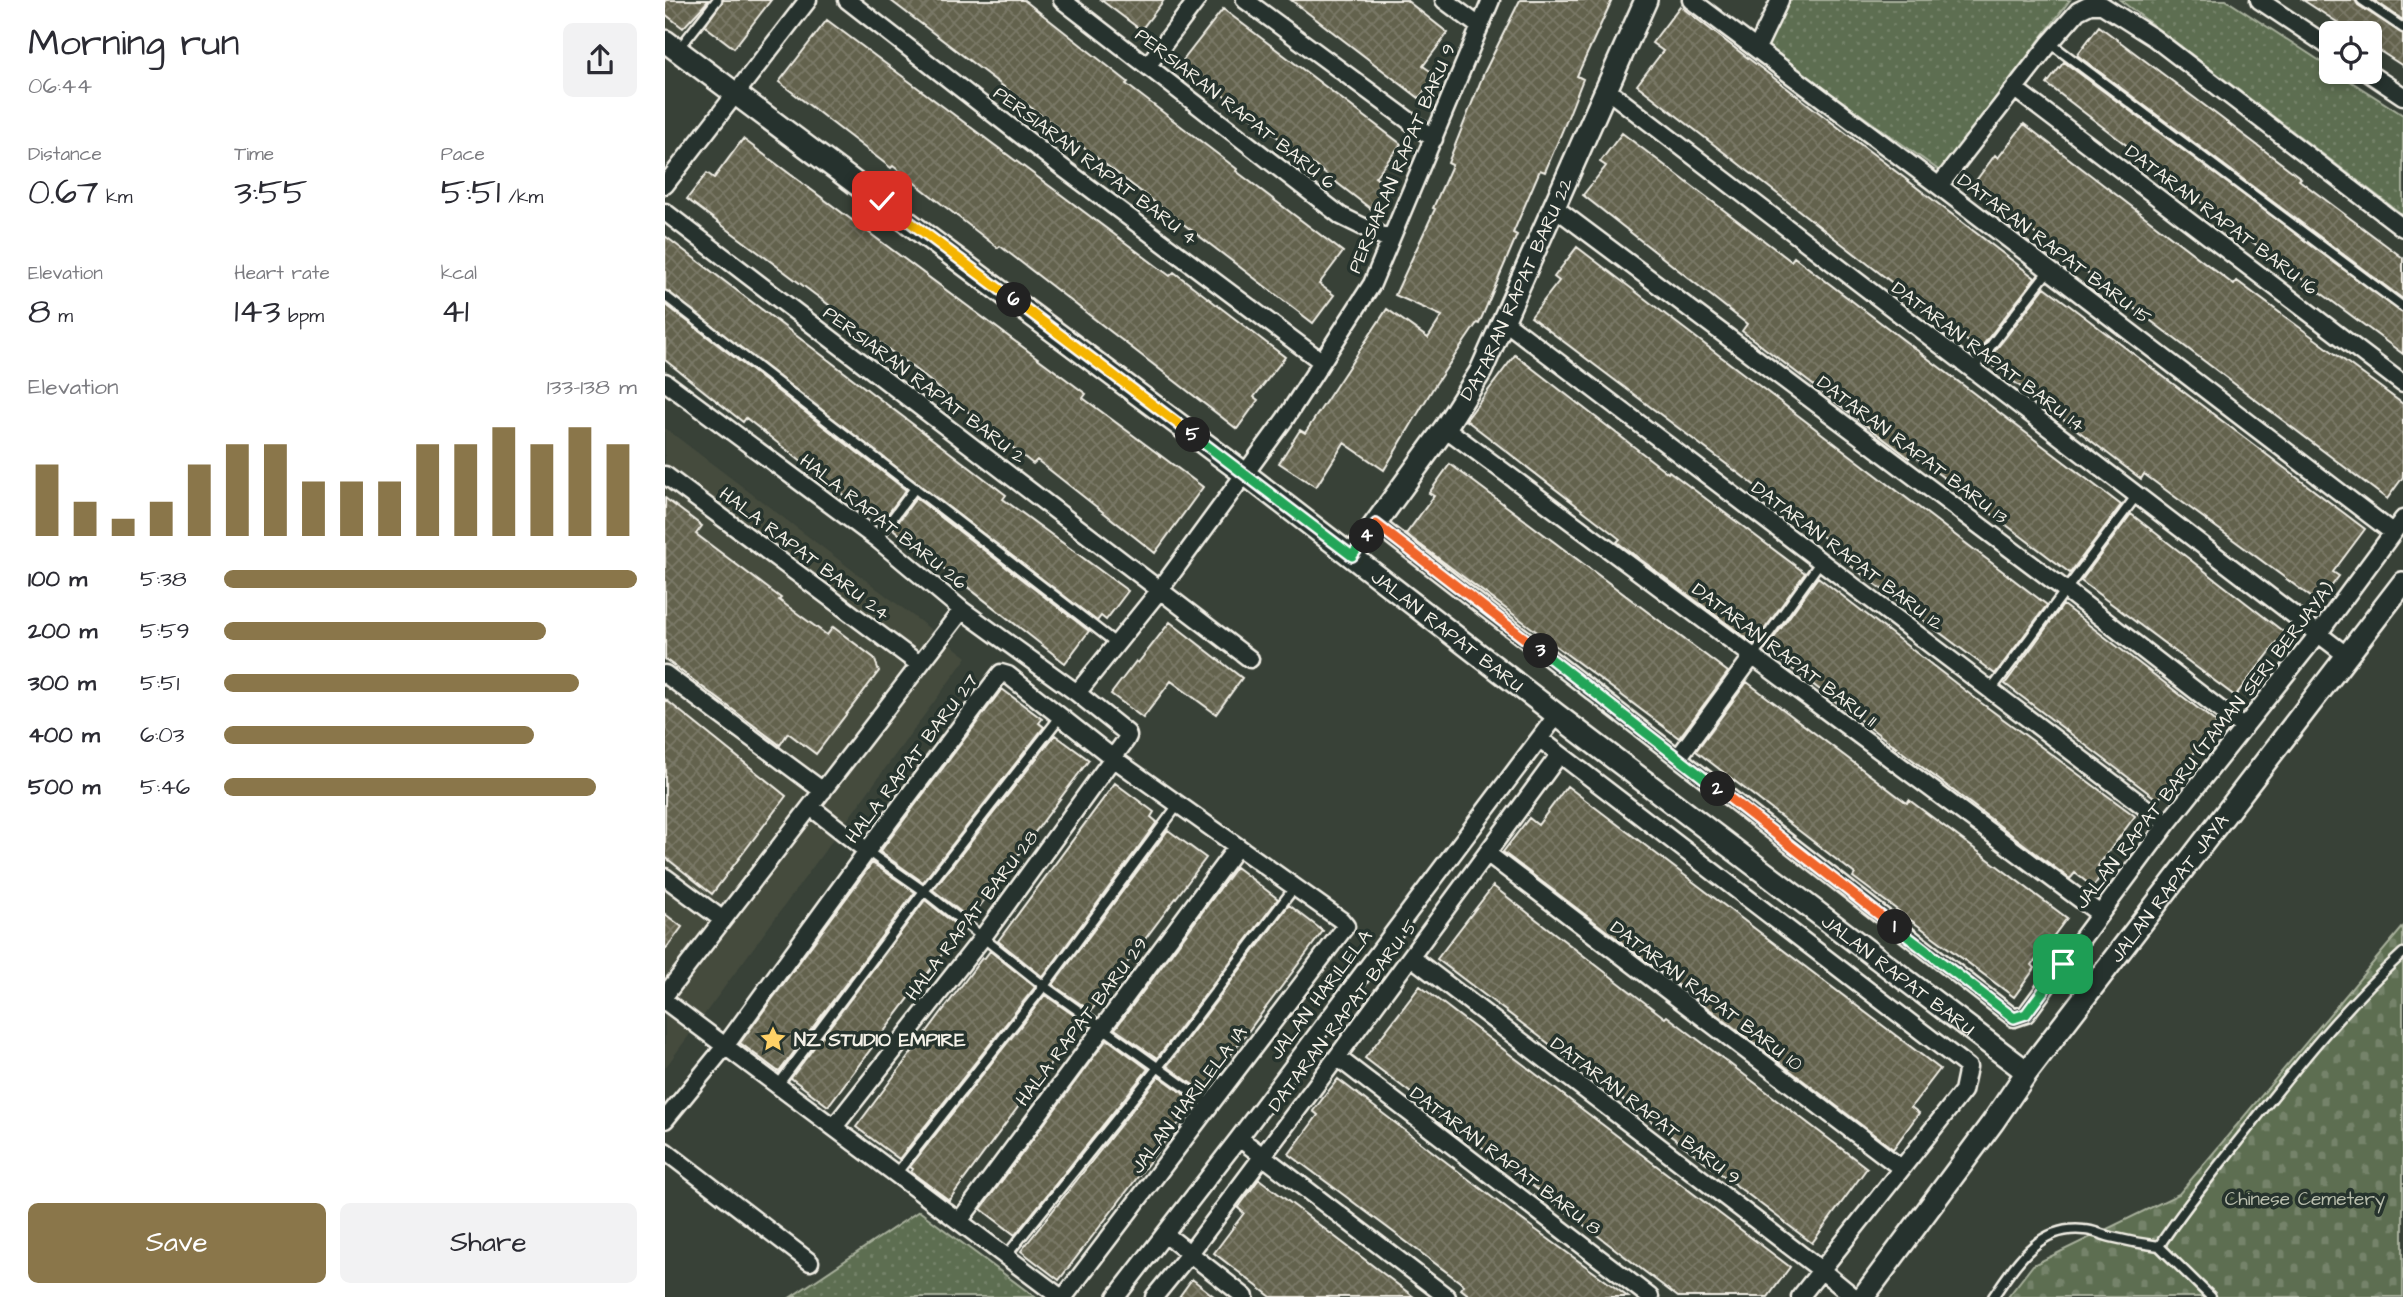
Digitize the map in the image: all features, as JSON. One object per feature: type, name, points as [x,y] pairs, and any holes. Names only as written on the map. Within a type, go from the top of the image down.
[{"type":"street","points":[[665,186],[808,0]]},
{"type":"street","name":"PERSIARAN RAPAT BARU 4","points":[[847,0],[1074,176],[1321,361]]},
{"type":"street","name":"PERSIARAN RAPAT BARU 6","points":[[1062,0],[1341,216],[1389,240]]},
{"type":"street","points":[[1148,65],[1197,0]]},
{"type":"street","points":[[1245,0],[1434,139]]},
{"type":"street","points":[[1444,0],[1479,26]]},
{"type":"street","name":"PERSIARAN RAPAT BARU 9","points":[[1077,693],[1159,591],[1285,419],[1372,284],[1491,0]]},
{"type":"street","name":"DATARAN RAPAT BARU 22","points":[[1352,556],[1445,428],[1481,371],[1646,0]]},
{"type":"street","name":"DATARAN RAPAT BARU 15","points":[[1691,0],[2392,532]]},
{"type":"street","points":[[1757,48],[1780,0]]},
{"type":"street","points":[[2259,0],[2319,40]]},
{"type":"street","points":[[1939,186],[2078,11],[2090,5],[2102,5],[2154,38],[2403,228]]},
{"type":"street","name":"JALAN RAPAT BARU","points":[[671,46],[737,92],[1245,474],[2027,1072]]},
{"type":"street","points":[[2382,81],[2401,92]]},
{"type":"street","name":"DATARAN RAPAT BARU 16","points":[[2015,89],[2403,384]]},
{"type":"street","name":"DATARAN RAPAT BARU 14","points":[[1607,90],[2346,655]]},
{"type":"street","name":"DATARAN RAPAT BARU 13","points":[[1554,207],[2067,591],[2244,728]]},
{"type":"street","name":"PERSIARAN RAPAT BARU 2","points":[[665,212],[1250,659]]},
{"type":"street","name":"DATARAN RAPAT BARU 12","points":[[1504,321],[2167,824]]},
{"type":"street","name":"HALA RAPAT BARU 26","points":[[665,382],[877,539],[963,610],[1077,693]]},
{"type":"street","name":"DATARAN RAPAT BARU 11","points":[[1445,428],[2100,914]]},
{"type":"street","name":"HALA RAPAT BARU 24","points":[[665,475],[919,664]]},
{"type":"street","name":"JALAN RAPAT BARU (TAMAN SERI BERJAYA)","points":[[1376,524],[2014,1018],[2026,1014],[2167,824],[2319,633],[2403,519]]},
{"type":"street","name":"JALAN RAPAT JAYA","points":[[1863,1297],[2027,1072],[2403,583]]},
{"type":"street","points":[[665,995],[963,610]]},
{"type":"street","points":[[1678,758],[1752,657]]},
{"type":"street","name":"HALA RAPAT BARU 27","points":[[665,1120],[726,1045],[1001,673],[1008,675],[1113,758],[1346,926]]},
{"type":"street","points":[[665,674],[823,791]]},
{"type":"street","points":[[1077,693],[1127,733],[1128,736],[1113,758]]},
{"type":"street","name":"JALAN HARILELA","points":[[1116,1297],[1557,715]]},
{"type":"street","name":"JALAN RAPAT BARU","points":[[1540,739],[1968,1067],[1963,1091],[1901,1168]]},
{"type":"street","name":"DATARAN RAPAT BARU 5","points":[[1154,1297],[1337,1057],[1559,755]]},
{"type":"street","name":"HALA RAPAT BARU 28","points":[[834,1127],[983,937],[1113,758]]},
{"type":"street","points":[[812,808],[867,851]]},
{"type":"street","name":"HALA RAPAT BARU 29","points":[[960,1220],[1237,847]]},
{"type":"street","name":"DATARAN RAPAT BARU 10","points":[[1488,854],[1901,1168]]},
{"type":"street","points":[[665,877],[723,920]]},
{"type":"street","name":"JALAN HARILELA 1A","points":[[1063,1297],[1346,926]]},
{"type":"street","name":"DATARAN RAPAT BARU 9","points":[[1411,957],[1854,1297]]},
{"type":"street","points":[[665,1001],[1063,1297]]},
{"type":"street","name":"DATARAN RAPAT BARU 8","points":[[1337,1057],[1650,1297]]},
{"type":"street","points":[[1239,1138],[1447,1297]]},
{"type":"street","points":[[665,1151],[810,1262]]},
{"type":"street","points":[[1800,1297],[1901,1168]]},
{"type":"street","points":[[1165,1234],[1245,1297]]},
{"type":"lane","points":[[671,46],[716,0]]},
{"type":"lane","points":[[2362,0],[2403,28]]},
{"type":"lane","points":[[2050,43],[2403,307]]},
{"type":"lane","points":[[1973,369],[2049,270]]},
{"type":"lane","points":[[665,296],[1117,643]]},
{"type":"lane","points":[[877,539],[915,488]]},
{"type":"lane","points":[[1991,690],[2137,495]]},
{"type":"lane","points":[[1752,657],[1821,561]]},
{"type":"lane","points":[[778,1085],[924,891],[1060,717]]},
{"type":"lane","points":[[896,1174],[1044,986],[1178,805]]},
{"type":"lane","points":[[867,851],[924,891],[1044,986],[1209,1104]]},
{"type":"lane","points":[[1006,1256],[1159,1066],[1294,888]]},
{"type":"lane","points":[[2159,1246],[2318,1041],[2372,981],[2403,953]]},
{"type":"lane","points":[[1993,1297],[2027,1250],[2040,1239],[2065,1230],[2085,1230],[2159,1246],[2211,1297]]},
{"type":"shaded area","points":[[665,0],[708,0],[676,40],[665,31]]},
{"type":"shaded area","points":[[665,428],[967,657],[665,1068]]},
{"type":"green space","points":[[1790,0],[2070,0],[1940,171],[1766,47]]},
{"type":"green space","points":[[2120,0],[2226,0],[2319,60],[2319,84],[2355,84],[2403,115],[2403,215]]},
{"type":"green space","name":"Chinese Cemetery","points":[[2403,927],[2403,1297],[2008,1297],[2033,1265],[2179,1194]]},
{"type":"green space","points":[[919,1211],[1035,1297],[791,1297]]},
{"type":"building","points":[[665,0],[709,0],[683,28],[665,14]]},
{"type":"building","points":[[723,0],[771,0],[734,48],[705,26]]},
{"type":"building","points":[[890,0],[1024,0],[1128,82],[1126,84],[1237,169],[1236,171],[1343,252],[1319,284],[1334,295],[1313,323]]},
{"type":"building","points":[[1101,0],[1164,0],[1141,30]]},
{"type":"building","points":[[1291,0],[1406,0],[1448,33],[1423,66],[1436,75],[1419,98]]},
{"type":"building","points":[[1520,0],[1612,0],[1577,76],[1583,79],[1566,122],[1545,172],[1540,170],[1513,233],[1517,235],[1479,324],[1477,323],[1435,385],[1384,470],[1344,443],[1316,487],[1279,463],[1300,430],[1305,433],[1387,309],[1428,338],[1442,316],[1395,295],[1435,209],[1433,208],[1452,165],[1448,163],[1484,73]]},
{"type":"building","points":[[2303,0],[2355,0],[2358,5],[2403,34],[2403,66],[2382,52],[2382,21],[2335,21]]},
{"type":"building","points":[[2374,0],[2403,0],[2403,20]]},
{"type":"building","points":[[1680,6],[2035,278],[1979,350],[1637,85],[1663,51],[1652,43]]},
{"type":"building","points":[[1223,9],[1401,144],[1375,177],[1388,187],[1371,209],[1181,63]]},
{"type":"building","points":[[827,20],[1170,276],[1174,272],[1285,357],[1254,397],[1258,400],[1237,429],[1000,246],[998,248],[779,82]]},
{"type":"building","points":[[2099,26],[2403,258],[2403,299],[2077,55]]},
{"type":"building","points":[[2064,62],[2403,313],[2403,354],[2047,84]]},
{"type":"building","points":[[2024,124],[2234,285],[2237,281],[2403,404],[2403,477],[2387,499],[1972,186],[1995,155],[1998,158]]},
{"type":"building","points":[[1622,133],[1791,261],[1794,257],[2121,505],[2070,573],[1912,454],[1909,458],[1742,331],[1747,324],[1583,195],[1606,166],[1600,162]]},
{"type":"building","points":[[743,139],[1086,394],[1083,398],[1203,487],[1155,553],[1037,460],[1033,464],[920,373],[687,199],[707,173],[714,178]]},
{"type":"building","points":[[665,236],[1006,495],[1003,499],[1128,591],[1106,620],[1101,616],[1097,621],[665,290]]},
{"type":"building","points":[[1577,247],[2047,605],[1995,674],[1843,560],[1847,555],[1531,317],[1559,281],[1554,277]]},
{"type":"building","points":[[2045,287],[2365,529],[2333,572],[2339,576],[2319,603],[2144,474],[2141,479],[1987,361]]},
{"type":"building","points":[[665,304],[906,490],[880,524],[746,418],[743,422],[665,360]]},
{"type":"building","points":[[1515,355],[1668,473],[1669,471],[1805,573],[1756,641],[1753,643],[1617,542],[1620,539],[1466,420]]},
{"type":"building","points":[[1450,464],[1728,672],[1679,738],[1406,534],[1434,496],[1429,493]]},
{"type":"building","points":[[665,498],[702,526],[696,534],[781,598],[779,600],[827,635],[833,627],[874,658],[879,671],[816,754],[788,733],[780,745],[665,659]]},
{"type":"building","points":[[916,498],[1089,631],[1065,663],[893,529]]},
{"type":"building","points":[[2131,514],[2285,633],[2235,696],[2081,581]]},
{"type":"building","points":[[1818,577],[1980,702],[2135,816],[2098,866],[2104,871],[2093,887],[2075,873],[2070,879],[1766,649]]},
{"type":"building","points":[[2063,605],[2217,723],[2158,800],[2005,684]]},
{"type":"building","points":[[1170,622],[1242,678],[1216,714],[1171,681],[1143,718],[1111,694]]},
{"type":"building","points":[[1747,682],[1907,803],[1909,800],[2067,918],[2032,965],[2035,968],[2014,997],[1853,877],[1855,874],[1696,751]]},
{"type":"building","points":[[1002,689],[1042,719],[1039,723],[1044,727],[923,882],[880,852]]},
{"type":"building","points":[[665,699],[786,796],[712,894],[665,857]]},
{"type":"building","points":[[1055,735],[1089,760],[970,919],[933,890]]},
{"type":"building","points":[[1115,783],[1154,812],[1151,817],[1157,822],[1043,977],[998,941]]},
{"type":"building","points":[[1567,786],[1940,1069],[1911,1107],[1919,1113],[1893,1149],[1503,852],[1529,818],[1538,825]]},
{"type":"building","points":[[1168,830],[1206,858],[1091,1011],[1053,985]]},
{"type":"building","points":[[872,863],[915,892],[779,1072],[740,1043]]},
{"type":"building","points":[[1236,867],[1278,899],[1157,1058],[1115,1029]]},
{"type":"building","points":[[1493,886],[1867,1168],[1812,1243],[1437,959]]},
{"type":"building","points":[[925,900],[961,929],[828,1106],[791,1078]]},
{"type":"building","points":[[1289,905],[1323,931],[1203,1092],[1167,1066]]},
{"type":"building","points":[[665,914],[682,927],[665,950]]},
{"type":"building","points":[[990,951],[1035,987],[899,1159],[856,1127],[982,958]]},
{"type":"building","points":[[1420,986],[1790,1267],[1768,1297],[1678,1297],[1365,1058]]},
{"type":"building","points":[[1045,995],[1082,1021],[949,1200],[911,1172],[913,1169],[910,1167]]},
{"type":"building","points":[[1107,1039],[1148,1069],[1015,1235],[981,1209]]},
{"type":"building","points":[[1159,1076],[1195,1102],[1059,1280],[1021,1251]]},
{"type":"building","points":[[1338,1079],[1510,1211],[1628,1297],[1471,1297],[1461,1289],[1464,1285],[1289,1154],[1318,1115],[1313,1111]]},
{"type":"building","points":[[1259,1179],[1414,1297],[1271,1297],[1214,1253],[1244,1213],[1238,1208]]},
{"type":"building","points":[[1192,1279],[1215,1297],[1179,1297]]},
{"type":"place","name":"NZ STUDIO EMPIRE","points":[[773,1039]]},
{"type":"route","points":[[882,201],[1352,556],[1376,524],[2014,1018],[2026,1014],[2063,964]]}]
